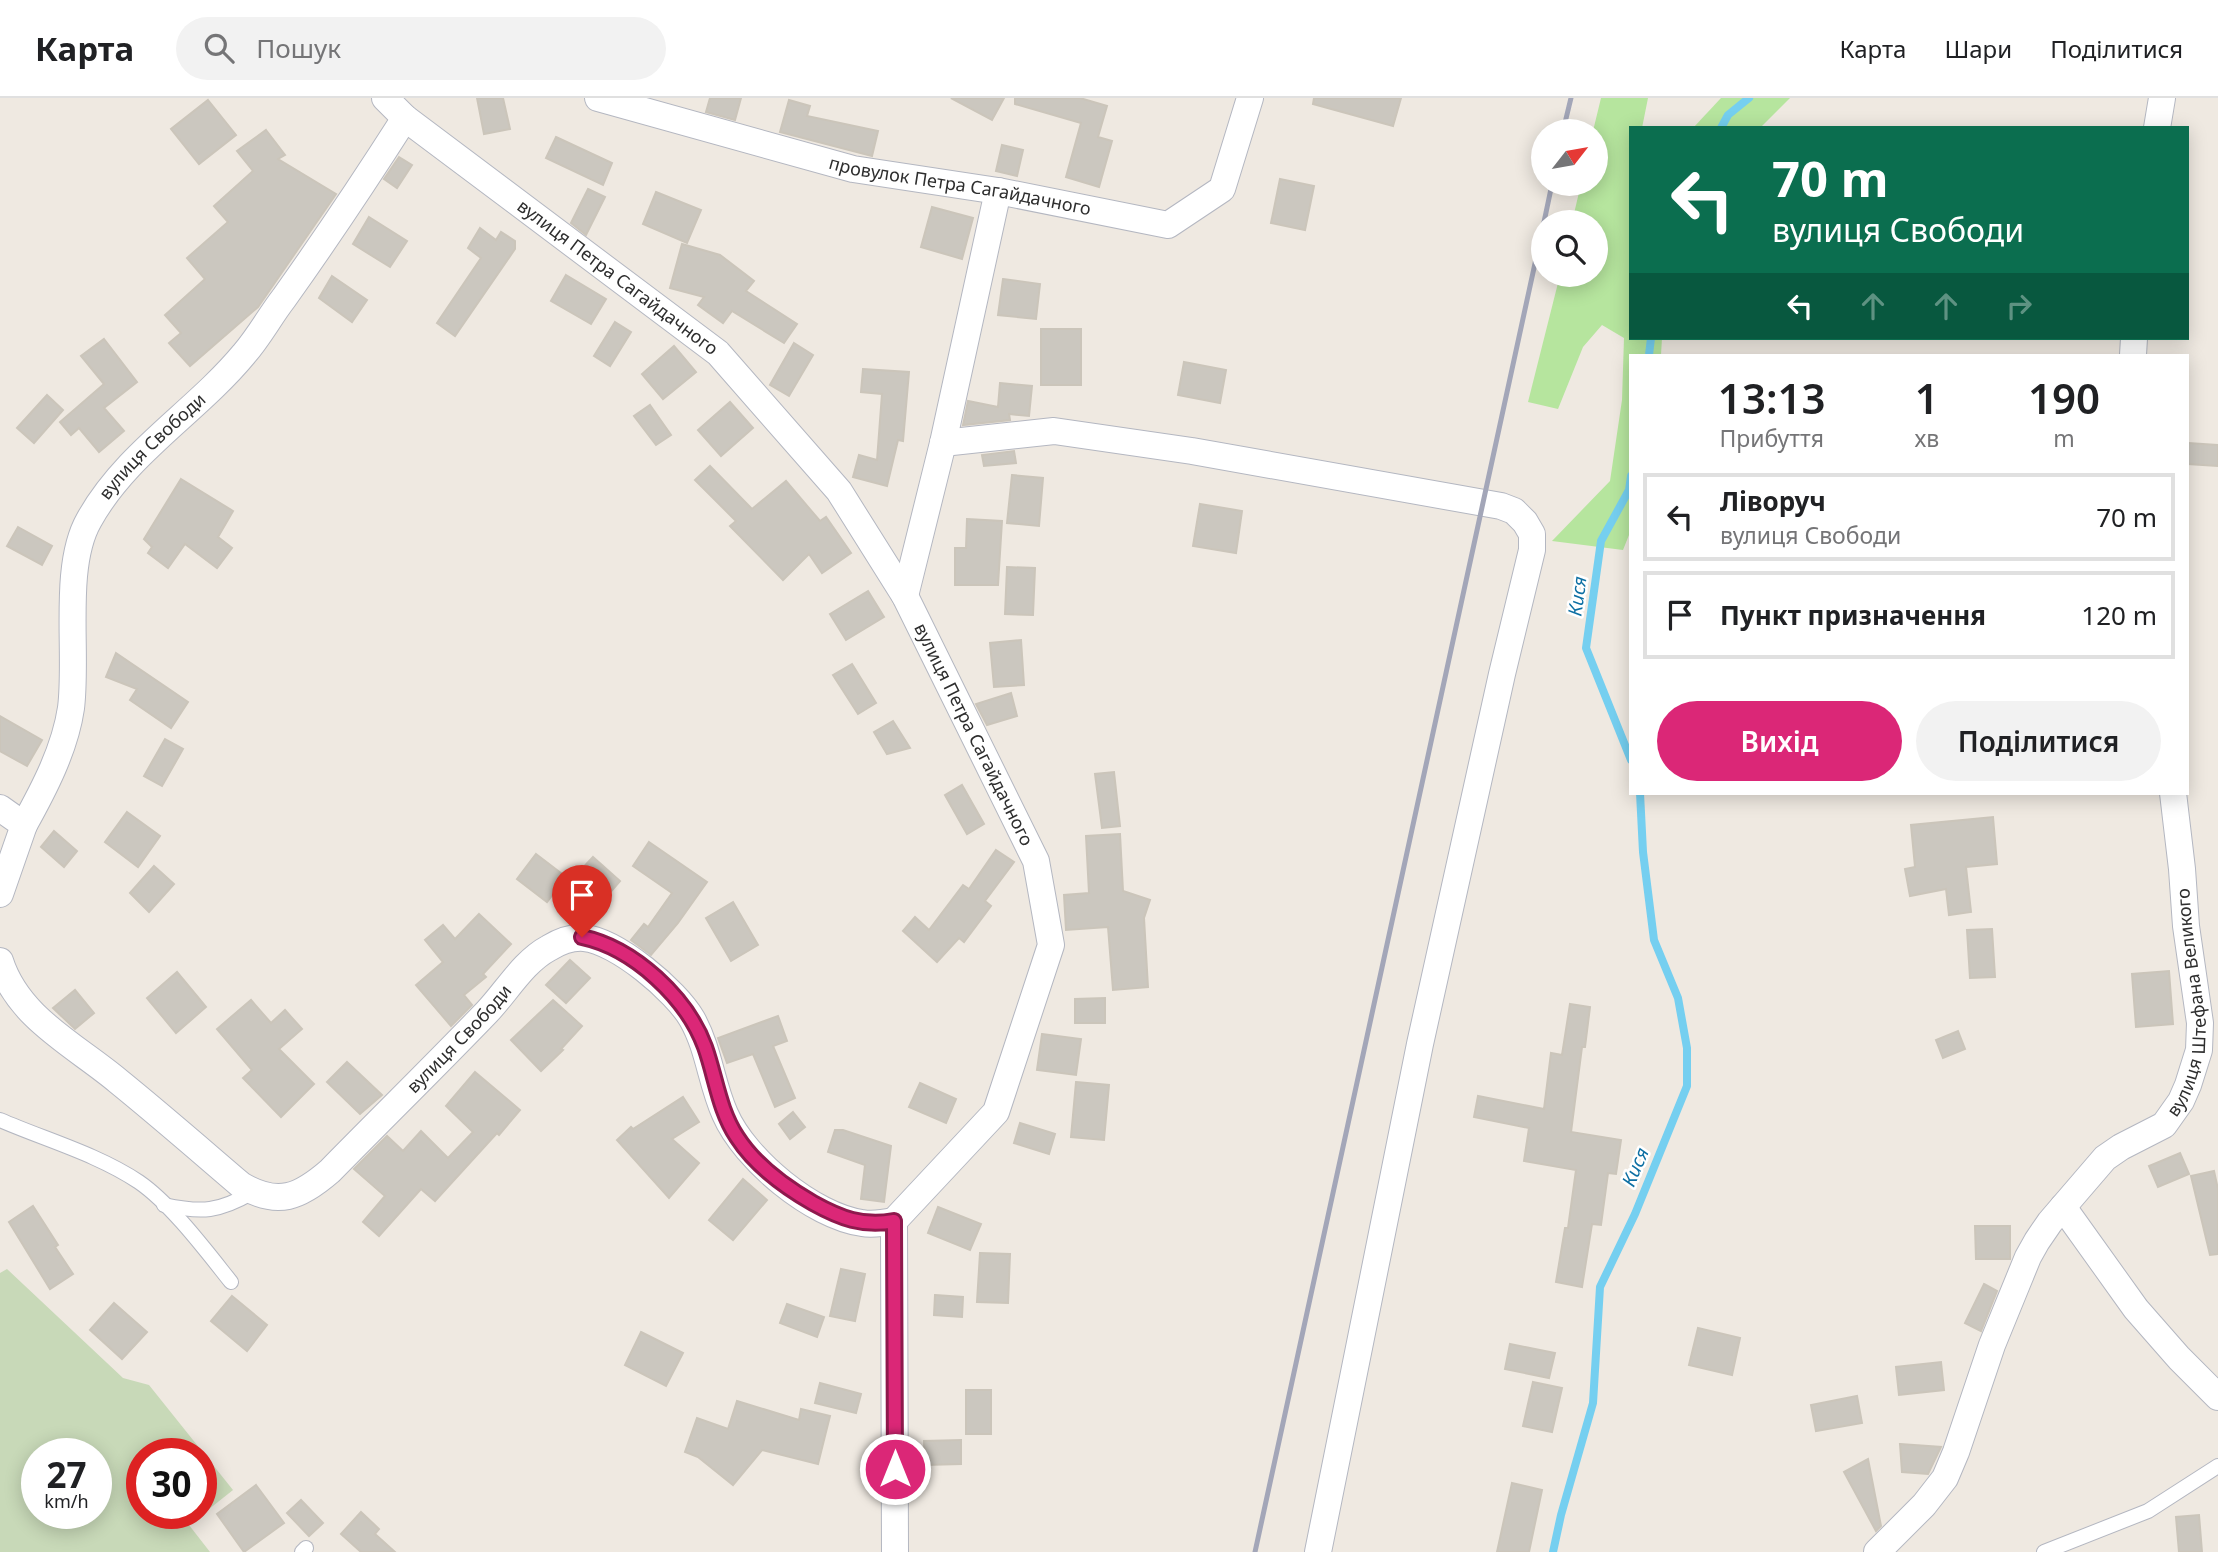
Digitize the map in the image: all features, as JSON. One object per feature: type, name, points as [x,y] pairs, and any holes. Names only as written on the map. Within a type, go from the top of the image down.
[{"type":"street","name":"вулиця Петра Сагайдачного","points":[[385,98],[405,118],[718,354],[839,491],[905,596],[1036,861],[1051,945],[996,1112],[894,1221]]},
{"type":"street","name":"провулок Петра Сагайдачного","points":[[598,98],[853,169],[998,191],[1168,225],[1222,188],[1250,98]]},
{"type":"street","points":[[2157,126],[2162,98]]},
{"type":"street","name":"вулиця Свободи","points":[[0,894],[24,825],[38,800],[68,727],[72,692],[75,562],[82,532],[130,465],[243,356],[343,214],[405,118]]},
{"type":"street","points":[[905,596],[943,443],[998,191]]},
{"type":"street","points":[[943,443],[1054,431],[1157,445],[1501,506],[1520,517],[1531,534],[1530,558],[1420,1044],[1318,1552]]},
{"type":"street","name":"вулиця Штефана Великого","points":[[1877,1552],[1924,1505],[1945,1478],[1992,1345],[2028,1257],[2050,1222],[2105,1158],[2154,1131],[2172,1116],[2181,1101],[2196,1060],[2200,1023],[2186,926],[2173,795]]},
{"type":"street","points":[[0,808],[24,825]]},
{"type":"street","name":"вулиця Свободи","points":[[253,1192],[274,1198],[297,1194],[310,1188],[489,1010],[533,958],[558,943],[582,937],[610,948],[646,971],[667,987],[685,1008],[705,1048],[719,1100],[730,1125],[744,1147],[763,1167],[786,1185],[835,1214],[863,1223],[894,1221]]},
{"type":"street","points":[[0,961],[12,988],[35,1016],[253,1192]]},
{"type":"street","points":[[2063,1207],[2136,1309],[2171,1350],[2218,1397]]},
{"type":"street","points":[[894,1221],[895,1552]]},
{"type":"lane","points":[[0,1120],[126,1174],[141,1184],[206,1249],[231,1282]]},
{"type":"lane","points":[[164,1205],[193,1211],[213,1209],[229,1205],[253,1192]]},
{"type":"lane","points":[[2044,1552],[2148,1511],[2218,1466]]},
{"type":"green space","points":[[1601,98],[1648,98],[1642,126],[1629,126],[1629,340],[1662,340],[1661,354],[1629,354],[1629,535],[1623,550],[1552,541],[1610,481],[1622,400],[1624,338],[1602,325],[1583,347],[1558,409],[1528,402],[1557,287],[1608,287],[1608,210],[1575,210],[1578,196],[1608,196],[1608,119],[1596,119]]},
{"type":"green space","points":[[1721,98],[1790,98],[1762,126],[1695,126]]},
{"type":"green space","points":[[7,1269],[123,1378],[149,1385],[191,1438],[126,1438],[126,1529],[192,1529],[210,1552],[0,1552],[0,1273]]},
{"type":"green space","points":[[217,1470],[233,1490],[217,1503]]},
{"type":"building","points":[[477,98],[503,98],[510,129],[484,134]]},
{"type":"building","points":[[710,98],[741,98],[735,120],[706,112]]},
{"type":"building","points":[[951,98],[1004,98],[992,120]]},
{"type":"building","points":[[1015,98],[1080,98],[1107,106],[1098,137],[1112,141],[1099,187],[1066,177],[1081,123],[1015,104]]},
{"type":"building","points":[[1314,98],[1401,98],[1393,126],[1313,104]]},
{"type":"building","points":[[208,100],[236,135],[199,164],[171,129]]},
{"type":"building","points":[[789,100],[810,106],[807,116],[878,131],[872,156],[780,132]]},
{"type":"building","points":[[266,130],[285,155],[278,159],[336,194],[258,307],[190,366],[169,343],[181,333],[165,315],[205,279],[187,258],[228,222],[214,206],[253,171],[237,151]]},
{"type":"building","points":[[556,137],[612,163],[603,185],[546,158]]},
{"type":"building","points":[[1002,145],[1023,150],[1017,176],[996,171]]},
{"type":"building","points":[[399,157],[412,165],[397,188],[384,179]]},
{"type":"building","points":[[1280,179],[1314,186],[1305,230],[1271,223]]},
{"type":"building","points":[[588,189],[605,197],[586,235],[571,223]]},
{"type":"building","points":[[656,192],[701,210],[687,243],[643,224]]},
{"type":"building","points":[[932,207],[973,218],[962,259],[921,247]]},
{"type":"building","points":[[369,217],[407,241],[390,267],[353,244]]},
{"type":"building","points":[[480,228],[496,240],[501,232],[515,241],[515,249],[455,336],[437,323],[481,258],[468,248]]},
{"type":"building","points":[[682,244],[720,255],[754,281],[746,291],[797,324],[784,343],[732,311],[723,323],[698,305],[704,297],[670,288]]},
{"type":"building","points":[[566,275],[606,299],[591,324],[551,301]]},
{"type":"building","points":[[332,276],[367,300],[352,322],[319,298]]},
{"type":"building","points":[[1003,279],[1040,284],[1036,319],[998,315]]},
{"type":"building","points":[[615,322],[631,332],[610,366],[594,356]]},
{"type":"building","points":[[1041,329],[1081,329],[1081,385],[1041,385]]},
{"type":"building","points":[[104,339],[137,382],[104,408],[124,431],[99,452],[79,428],[71,435],[60,422],[104,384],[81,356]]},
{"type":"building","points":[[794,343],[813,355],[789,396],[770,385]]},
{"type":"building","points":[[674,346],[696,372],[663,399],[642,374]]},
{"type":"building","points":[[1184,362],[1226,370],[1220,403],[1178,395]]},
{"type":"building","points":[[863,369],[909,372],[903,441],[898,440],[887,486],[853,477],[859,455],[877,460],[882,394],[861,392]]},
{"type":"building","points":[[1000,383],[1032,386],[1029,416],[1009,414],[1010,420],[963,425],[968,401],[998,407]]},
{"type":"building","points":[[47,395],[63,410],[34,443],[17,428]]},
{"type":"building","points":[[730,402],[753,428],[721,456],[698,430]]},
{"type":"building","points":[[650,405],[671,435],[656,445],[634,416]]},
{"type":"building","points":[[2189,443],[2218,445],[2218,466],[2189,464]]},
{"type":"building","points":[[1014,451],[1016,463],[984,466],[982,455]]},
{"type":"building","points":[[710,466],[752,509],[786,481],[820,521],[826,517],[851,553],[822,573],[809,554],[783,580],[730,526],[736,521],[695,480]]},
{"type":"building","points":[[1012,475],[1043,478],[1039,526],[1007,523]]},
{"type":"building","points":[[181,479],[233,511],[218,537],[232,548],[217,568],[185,544],[168,568],[148,553],[152,547],[144,539]]},
{"type":"building","points":[[1200,504],[1242,511],[1236,553],[1193,546]]},
{"type":"building","points":[[967,519],[1002,521],[998,585],[955,585],[955,548],[966,548]]},
{"type":"building","points":[[18,527],[52,546],[42,565],[7,546]]},
{"type":"building","points":[[1007,567],[1035,568],[1033,615],[1005,614]]},
{"type":"building","points":[[868,591],[884,617],[846,640],[830,614]]},
{"type":"building","points":[[1021,640],[1024,685],[994,687],[990,643]]},
{"type":"building","points":[[116,653],[188,702],[171,728],[130,700],[137,689],[106,677]]},
{"type":"building","points":[[852,664],[876,703],[858,714],[833,675]]},
{"type":"building","points":[[1011,693],[1017,716],[987,725],[976,704]]},
{"type":"building","points":[[0,716],[42,740],[27,766],[0,751]]},
{"type":"building","points":[[893,721],[910,748],[887,754],[874,732]]},
{"type":"building","points":[[165,739],[183,749],[162,786],[144,776]]},
{"type":"building","points":[[1114,772],[1120,826],[1102,828],[1095,774]]},
{"type":"building","points":[[962,785],[984,824],[967,834],[945,795]]},
{"type":"building","points":[[127,812],[160,836],[138,867],[105,842]]},
{"type":"building","points":[[1993,817],[1997,864],[1966,867],[1971,912],[1949,915],[1946,889],[1910,896],[1905,869],[1915,867],[1911,825]]},
{"type":"building","points":[[54,831],[77,851],[64,867],[41,847]]},
{"type":"building","points":[[1120,834],[1123,891],[1150,900],[1144,918],[1148,987],[1113,990],[1108,927],[1066,930],[1064,895],[1089,893],[1086,836]]},
{"type":"building","points":[[649,842],[707,882],[651,955],[631,940],[644,924],[648,927],[672,893],[633,866]]},
{"type":"building","points":[[996,850],[1014,862],[985,901],[991,906],[964,942],[959,938],[937,962],[903,931],[915,917],[929,930],[963,885],[969,889]]},
{"type":"building","points":[[536,854],[566,877],[547,902],[517,879]]},
{"type":"building","points":[[593,857],[620,881],[607,896],[579,872]]},
{"type":"building","points":[[154,866],[174,884],[149,912],[130,893]]},
{"type":"building","points":[[733,902],[758,945],[731,961],[706,918]]},
{"type":"building","points":[[479,914],[511,944],[483,974],[486,977],[464,995],[472,1005],[451,1026],[416,985],[443,962],[425,940],[443,925],[455,939]]},
{"type":"building","points":[[1992,929],[1995,977],[1970,978],[1967,930]]},
{"type":"building","points":[[570,960],[590,978],[566,1003],[546,985]]},
{"type":"building","points":[[2169,971],[2173,1024],[2136,1027],[2132,974]]},
{"type":"building","points":[[177,972],[206,1007],[176,1033],[147,998]]},
{"type":"building","points":[[75,990],[94,1013],[75,1029],[53,1008]]},
{"type":"building","points":[[1105,998],[1105,1023],[1075,1023],[1075,999]]},
{"type":"building","points":[[251,1000],[271,1023],[285,1010],[302,1029],[279,1049],[314,1084],[281,1117],[243,1078],[252,1070],[217,1029]]},
{"type":"building","points":[[553,1000],[582,1026],[561,1049],[563,1050],[541,1071],[511,1040]]},
{"type":"building","points":[[1570,1004],[1590,1007],[1571,1132],[1621,1140],[1616,1174],[1608,1173],[1601,1225],[1592,1224],[1582,1287],[1556,1282],[1565,1228],[1568,1228],[1576,1170],[1524,1161],[1529,1128],[1474,1117],[1478,1096],[1544,1109],[1551,1053],[1562,1055]]},
{"type":"building","points":[[778,1016],[787,1041],[773,1046],[795,1098],[775,1107],[753,1054],[727,1063],[718,1038]]},
{"type":"building","points":[[1958,1031],[1965,1049],[1943,1058],[1936,1040]]},
{"type":"building","points":[[1042,1034],[1081,1039],[1076,1075],[1037,1070]]},
{"type":"building","points":[[347,1062],[382,1095],[360,1114],[327,1082]]},
{"type":"building","points":[[475,1072],[520,1110],[435,1201],[421,1189],[379,1236],[363,1222],[385,1196],[354,1169],[387,1136],[403,1151],[421,1131],[448,1158],[473,1132],[446,1106]]},
{"type":"building","points":[[1076,1082],[1109,1085],[1104,1140],[1071,1137]]},
{"type":"building","points":[[920,1083],[956,1099],[946,1123],[909,1107]]},
{"type":"building","points":[[683,1097],[699,1122],[672,1139],[699,1163],[669,1198],[617,1140],[631,1127],[633,1129]]},
{"type":"building","points":[[793,1112],[805,1127],[790,1139],[779,1124]]},
{"type":"building","points":[[1020,1123],[1055,1134],[1049,1154],[1014,1143]]},
{"type":"building","points":[[835,1130],[843,1130],[891,1146],[884,1202],[861,1199],[865,1165],[828,1152]]},
{"type":"building","points":[[2180,1153],[2189,1174],[2158,1187],[2149,1166]]},
{"type":"building","points":[[2214,1171],[2218,1189],[2218,1254],[2210,1255],[2191,1176]]},
{"type":"building","points":[[743,1179],[767,1200],[733,1240],[709,1220]]},
{"type":"building","points":[[33,1206],[73,1274],[50,1289],[9,1222]]},
{"type":"building","points":[[938,1207],[981,1224],[970,1250],[928,1233]]},
{"type":"building","points":[[1975,1226],[2010,1226],[2010,1259],[1976,1259]]},
{"type":"building","points":[[980,1253],[1010,1254],[1008,1303],[977,1302]]},
{"type":"building","points":[[841,1269],[865,1274],[855,1321],[830,1316]]},
{"type":"building","points":[[1984,1284],[1997,1291],[1981,1331],[1965,1323]]},
{"type":"building","points":[[935,1295],[963,1297],[962,1317],[934,1315]]},
{"type":"building","points":[[232,1296],[267,1325],[247,1351],[211,1321]]},
{"type":"building","points":[[114,1303],[147,1332],[122,1359],[90,1330]]},
{"type":"building","points":[[787,1304],[824,1317],[817,1337],[780,1323]]},
{"type":"building","points":[[1698,1328],[1740,1338],[1732,1375],[1689,1365]]},
{"type":"building","points":[[641,1332],[683,1353],[666,1386],[625,1365]]},
{"type":"building","points":[[1510,1344],[1555,1353],[1549,1378],[1505,1369]]},
{"type":"building","points":[[1941,1362],[1944,1390],[1899,1395],[1896,1367]]},
{"type":"building","points":[[1533,1382],[1562,1388],[1552,1432],[1523,1426]]},
{"type":"building","points":[[820,1383],[861,1394],[856,1413],[815,1403]]},
{"type":"building","points":[[966,1390],[991,1390],[991,1434],[966,1434]]},
{"type":"building","points":[[1857,1396],[1862,1423],[1816,1431],[1811,1405]]},
{"type":"building","points":[[737,1401],[799,1420],[801,1409],[830,1416],[818,1464],[762,1450],[733,1485],[698,1457],[685,1452],[697,1418],[728,1429]]},
{"type":"building","points":[[961,1440],[961,1464],[925,1465],[924,1441]]},
{"type":"building","points":[[1900,1444],[1941,1447],[1928,1474],[1902,1472]]},
{"type":"building","points":[[1868,1459],[1881,1526],[1876,1531],[1844,1472]]},
{"type":"building","points":[[1512,1483],[1542,1490],[1529,1552],[1497,1552]]},
{"type":"building","points":[[256,1485],[284,1523],[244,1552],[217,1514]]},
{"type":"building","points":[[301,1500],[323,1523],[309,1536],[287,1513]]},
{"type":"building","points":[[361,1512],[379,1529],[375,1534],[395,1552],[361,1552],[341,1534]]},
{"type":"building","points":[[2199,1515],[2202,1552],[2179,1552],[2176,1517]]},
{"type":"waterway","name":"Кися","points":[[1722,126],[1728,115],[1749,98]]},
{"type":"waterway","name":"Кися","points":[[1649,354],[1651,340]]},
{"type":"waterway","name":"Кися","points":[[1629,490],[1601,541],[1586,648],[1629,755]]},
{"type":"waterway","name":"Кися","points":[[1553,1552],[1593,1403],[1600,1287],[1635,1214],[1687,1086],[1687,1048],[1678,998],[1654,940],[1643,852],[1640,795]]},
{"type":"railway","points":[[1566,119],[1571,98]]},
{"type":"railway","points":[[1547,210],[1549,196]]},
{"type":"railway","points":[[1255,1552],[1531,282]]},
{"type":"route","points":[[582,937],[629,959],[658,979],[685,1008],[705,1048],[724,1113],[744,1147],[763,1167],[810,1201],[848,1220],[878,1224],[894,1221],[895,1469]]}]
